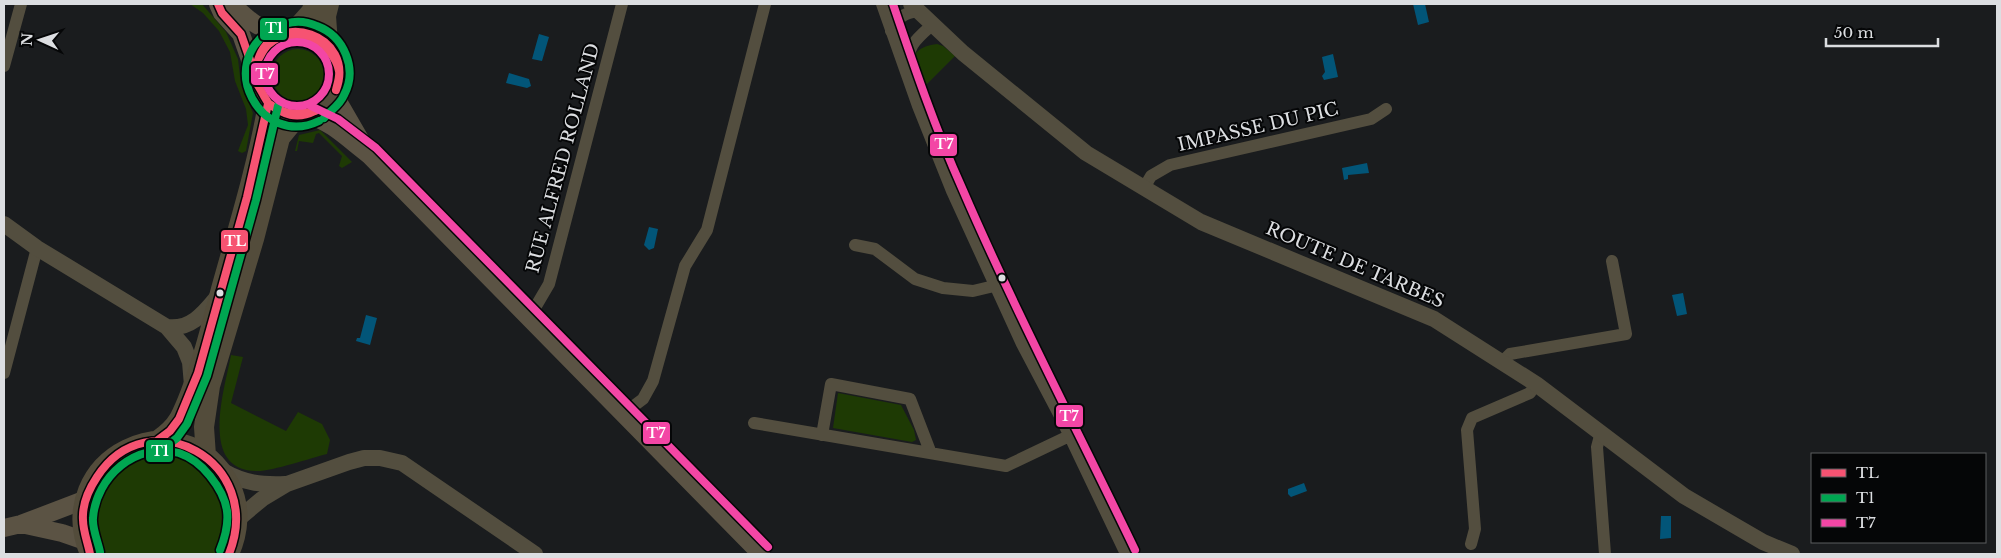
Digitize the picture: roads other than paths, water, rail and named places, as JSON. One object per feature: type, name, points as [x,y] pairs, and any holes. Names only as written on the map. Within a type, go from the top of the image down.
[{"type":"main road","points":[[218,4],[222,13],[242,34],[260,94],[268,104],[277,111],[324,120],[369,155],[761,554]]},
{"type":"main road","points":[[232,4],[253,25],[265,30],[318,37],[328,44],[336,55],[340,68],[339,103],[369,155]]},
{"type":"main road","points":[[255,74],[259,56],[265,44],[289,32],[311,12],[314,4]]},
{"type":"main road","points":[[328,4],[326,16],[328,44]]},
{"type":"main road","points":[[206,456],[204,427],[210,386],[254,239],[280,138],[303,116],[326,104],[334,95],[339,82]]},
{"type":"main road","points":[[158,440],[169,433],[179,419],[192,385],[220,294],[263,133],[268,104]]},
{"type":"main road","points":[[88,548],[82,521],[84,500],[94,477],[111,458],[133,445],[158,440],[183,444],[206,456],[222,471],[234,494],[238,518],[235,541],[229,554]]},
{"type":"main road","points":[[12,526],[84,500]]},
{"type":"main road","points":[[12,526],[62,533],[88,548]]},
{"type":"street","points":[[4,66],[21,4]]},
{"type":"street","name":"RUE ALFRED ROLLAND","points":[[529,318],[549,284],[622,4]]},
{"type":"street","points":[[623,414],[643,398],[654,381],[685,266],[707,230],[765,4]]},
{"type":"street","points":[[882,4],[907,78],[952,191],[994,286],[1126,554]]},
{"type":"street","points":[[891,32],[897,19],[915,7]]},
{"type":"street","name":"ROUTE DE TARBES","points":[[915,7],[969,58],[1086,152],[1201,222],[1434,319],[1503,361],[1536,384],[1684,496],[1762,548],[1792,554]]},
{"type":"street","points":[[907,78],[908,56],[912,43],[932,25]]},
{"type":"street","name":"IMPASSE DU PIC","points":[[1144,188],[1151,176],[1170,165],[1371,119],[1386,109]]},
{"type":"street","points":[[4,224],[38,248],[168,327],[184,347],[190,362],[192,385]]},
{"type":"street","points":[[855,245],[875,249],[915,279],[943,288],[974,291],[994,286]]},
{"type":"street","points":[[4,373],[38,248]]},
{"type":"street","points":[[1503,361],[1510,354],[1626,334],[1612,261]]},
{"type":"street","points":[[168,327],[176,328],[191,324],[208,309],[220,294]]},
{"type":"street","points":[[822,435],[831,384],[910,399],[930,451]]},
{"type":"street","points":[[1471,544],[1475,529],[1467,430],[1472,418],[1530,393],[1536,384]]},
{"type":"street","points":[[754,423],[930,451],[1006,466],[1069,436]]},
{"type":"street","points":[[1601,432],[1597,447],[1606,554]]},
{"type":"street","points":[[238,518],[262,499],[288,484],[364,458],[380,458],[402,463],[535,554]]},
{"type":"street","points":[[222,471],[238,480],[258,485],[288,484]]},
{"type":"water","points":[[1413,4],[1425,4],[1429,22],[1418,25]]},
{"type":"water","points":[[539,34],[549,37],[542,61],[532,59]]},
{"type":"water","points":[[1333,54],[1338,77],[1324,80],[1322,76],[1325,72],[1322,57]]},
{"type":"water","points":[[509,73],[529,79],[531,86],[527,88],[506,83]]},
{"type":"water","points":[[1367,163],[1369,173],[1348,175],[1348,179],[1344,180],[1342,168]]},
{"type":"water","points":[[649,227],[658,229],[654,248],[649,250],[644,245]]},
{"type":"water","points":[[1683,293],[1687,314],[1677,316],[1672,295]]},
{"type":"water","points":[[366,315],[377,318],[370,345],[356,341],[357,338],[360,338]]},
{"type":"water","points":[[1304,483],[1307,491],[1291,497],[1288,494],[1288,489]]},
{"type":"water","points":[[1661,516],[1671,516],[1671,538],[1660,539]]}]
